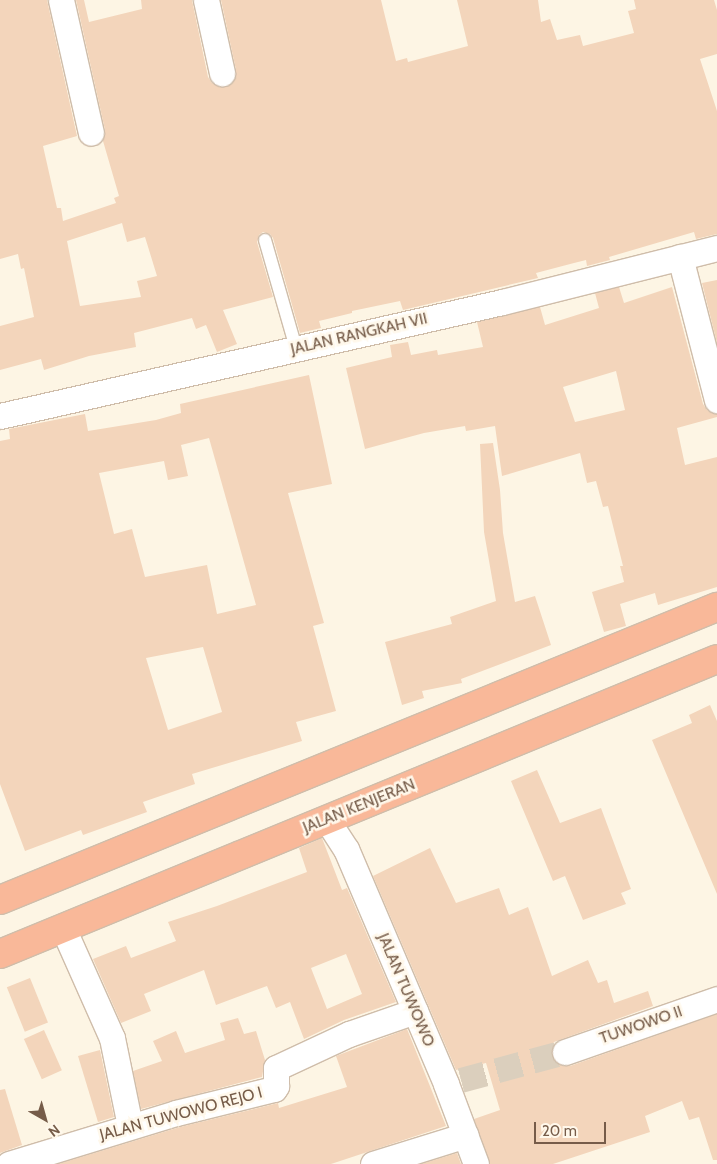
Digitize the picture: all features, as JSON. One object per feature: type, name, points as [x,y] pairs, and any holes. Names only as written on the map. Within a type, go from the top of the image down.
[{"type":"highway","points":[[0,900],[717,607]]},
{"type":"highway","name":"JALAN KENJERAN","points":[[0,954],[717,659]]},
{"type":"street","points":[[61,0],[91,133]]},
{"type":"street","points":[[206,0],[222,73]]},
{"type":"street","name":"JALAN RANGKAH VII","points":[[0,416],[502,302],[717,248]]},
{"type":"street","points":[[680,257],[717,400]]},
{"type":"street","name":"JALAN TUWOWO","points":[[327,820],[346,849],[415,1011],[453,1082],[466,1135],[476,1164]]},
{"type":"street","points":[[63,928],[112,1038],[130,1126]]},
{"type":"street","name":"TUWOWO II","points":[[565,1052],[717,999]]},
{"type":"street","name":"JALAN TUWOWO REJO I","points":[[9,1164],[130,1126],[274,1089],[276,1086],[276,1068],[349,1034],[415,1011]]},
{"type":"street","points":[[373,1164],[466,1135]]},
{"type":"lane","points":[[265,240],[296,348]]},
{"type":"building","points":[[0,0],[47,0],[77,136],[43,146],[57,208],[61,208],[63,221],[116,203],[114,198],[119,196],[103,141],[105,130],[76,0],[84,0],[89,22],[142,9],[141,0],[192,0],[208,77],[212,83],[225,87],[232,83],[236,70],[221,0],[381,0],[396,61],[407,58],[408,62],[468,46],[457,0],[538,0],[541,22],[550,19],[557,40],[580,35],[583,46],[634,33],[628,11],[636,9],[634,0],[714,0],[717,10],[717,54],[700,59],[717,111],[717,234],[696,239],[694,232],[609,257],[610,260],[587,266],[586,260],[536,273],[538,278],[403,310],[400,301],[352,311],[352,313],[319,321],[321,328],[300,333],[273,238],[270,234],[263,232],[259,235],[257,242],[273,297],[223,310],[237,344],[217,352],[206,325],[196,329],[192,318],[134,333],[136,347],[89,356],[44,370],[41,359],[0,370],[0,326],[34,317],[24,268],[21,269],[18,254],[0,259]],"holes":[[[122,223],[127,242],[145,237],[157,276],[137,281],[141,297],[80,306],[67,241]]]},
{"type":"building","points":[[717,280],[717,343],[702,283]]},
{"type":"building","points":[[619,287],[624,303],[672,287],[703,404],[707,410],[717,414],[717,417],[677,428],[685,465],[717,457],[717,587],[658,605],[655,593],[620,604],[626,626],[604,632],[592,592],[624,582],[620,566],[623,566],[608,506],[603,507],[596,481],[587,483],[580,453],[502,476],[495,426],[466,431],[465,426],[424,433],[365,449],[346,368],[392,357],[390,345],[408,342],[411,355],[437,350],[438,355],[483,347],[477,322],[540,307],[545,325],[599,308],[595,293]],"holes":[[[616,371],[625,410],[575,422],[563,387]]]},
{"type":"building","points":[[309,375],[332,484],[288,493],[324,623],[313,626],[336,711],[296,722],[302,741],[192,774],[195,784],[143,802],[147,812],[83,835],[81,830],[25,851],[0,784],[0,441],[10,439],[9,429],[85,414],[88,431],[156,420],[181,413],[180,404]],"holes":[[[209,438],[256,605],[217,614],[207,565],[145,577],[132,529],[114,534],[99,473],[164,461],[168,480],[188,476],[181,445]],[[203,647],[222,712],[168,730],[146,658]]]},
{"type":"building","points":[[493,443],[500,490],[503,533],[515,602],[535,596],[551,645],[461,679],[462,683],[422,691],[424,698],[402,705],[385,642],[452,624],[450,617],[496,601],[484,532],[480,444]]},
{"type":"building","points":[[710,705],[717,721],[717,894],[652,740],[692,723],[689,715]]},
{"type":"building","points":[[537,770],[560,823],[601,808],[631,889],[621,893],[626,904],[583,920],[565,876],[553,881],[511,781]]},
{"type":"building","points":[[322,838],[342,890],[347,888],[396,1002],[344,1020],[304,1039],[290,1002],[276,1008],[267,986],[216,1005],[204,970],[144,994],[151,1011],[121,1023],[93,959],[126,946],[131,958],[176,941],[168,922],[217,906],[307,872],[299,848]],"holes":[[[346,954],[362,994],[327,1009],[311,968]]]},
{"type":"building","points":[[430,848],[456,903],[499,888],[509,915],[528,907],[552,976],[588,960],[598,983],[607,980],[614,1003],[648,991],[653,1006],[554,1042],[551,1056],[556,1063],[570,1066],[717,1014],[717,1160],[713,1160],[699,1117],[689,1120],[682,1101],[645,1116],[650,1132],[553,1164],[490,1164],[474,1119],[500,1110],[486,1063],[456,1070],[373,876]]},
{"type":"building","points":[[30,978],[48,1023],[25,1032],[7,987]]},
{"type":"building","points":[[238,1018],[244,1034],[256,1031],[265,1060],[262,1077],[141,1109],[133,1071],[162,1061],[153,1041],[176,1031],[185,1053],[225,1040],[220,1023]]},
{"type":"building","points":[[407,1029],[446,1126],[331,1164],[58,1164],[180,1127],[278,1103],[279,1108],[347,1087],[336,1056]]},
{"type":"building","points":[[44,1030],[62,1070],[42,1079],[24,1039]]},
{"type":"building","points":[[100,1050],[114,1117],[98,1122],[78,1056]]},
{"type":"building","points":[[5,1089],[22,1145],[0,1153],[0,1090]]},
{"type":"building","points":[[457,1153],[461,1164],[421,1164]]},
{"type":"tunnel","points":[[461,1080],[565,1052]]}]
